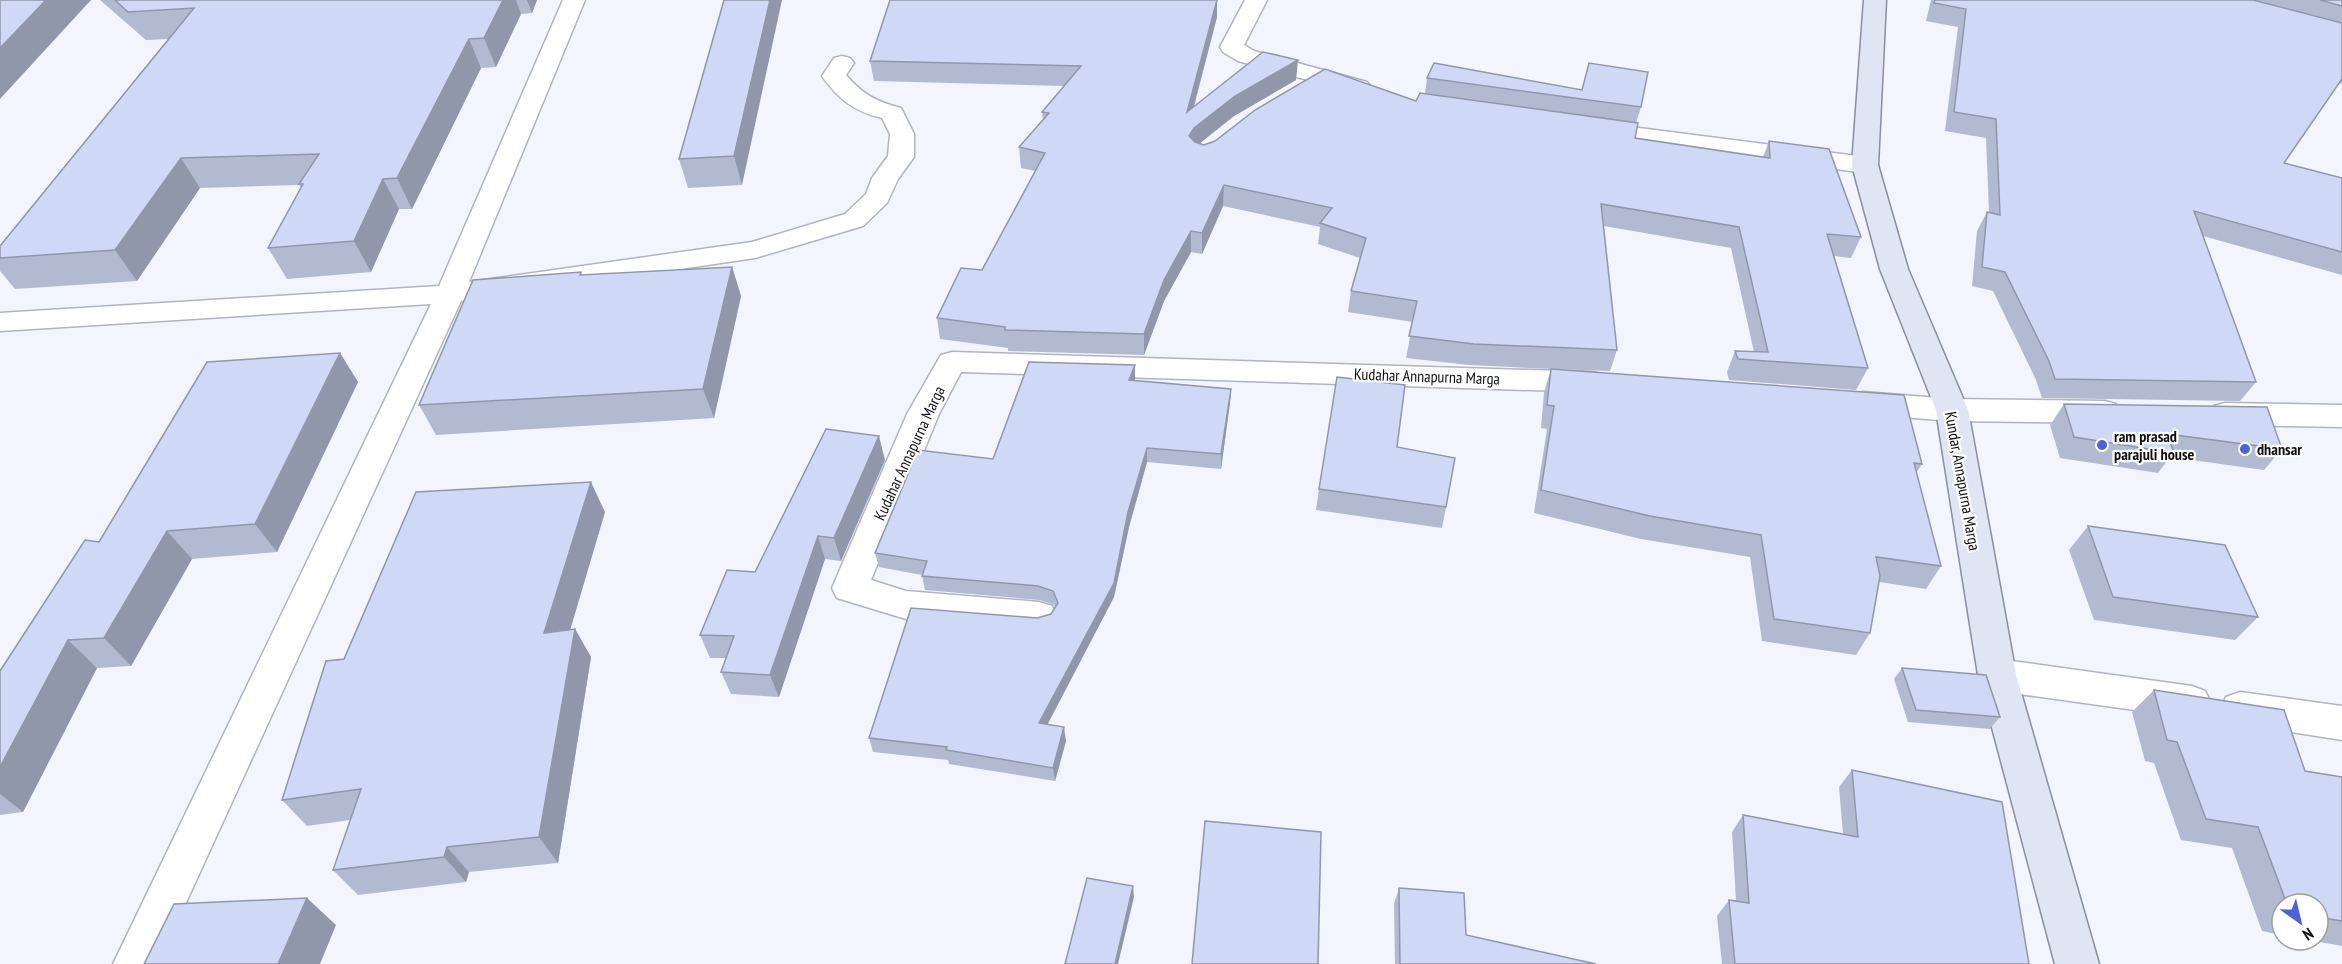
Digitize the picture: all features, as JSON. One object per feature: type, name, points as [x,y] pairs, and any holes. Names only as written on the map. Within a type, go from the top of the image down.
[{"type":"main road","name":"Kundar, Annapurna Marga","points":[[1875,0],[1864,165],[1894,269],[1952,410],[1997,675],[2076,964]]},
{"type":"street","points":[[135,964],[450,294],[574,0]]},
{"type":"street","points":[[1256,0],[1231,47],[1246,56],[1376,92]]},
{"type":"street","points":[[0,322],[450,294],[755,250],[854,220],[878,197],[885,178],[901,157],[902,134],[892,113],[870,109],[851,97],[834,76],[842,63]]},
{"type":"street","points":[[1292,94],[1322,77]]},
{"type":"street","points":[[1571,126],[1864,165]]},
{"type":"street","name":"Kudahar Annapurna Marga","points":[[1039,616],[906,605],[850,588],[923,414],[952,362],[1564,380],[1623,385]]},
{"type":"street","points":[[1835,401],[1952,410],[2129,412]]},
{"type":"street","points":[[2200,413],[2342,416]]},
{"type":"street","points":[[1997,675],[2342,723]]},
{"type":"building","points":[[0,0],[46,0],[0,48]]},
{"type":"building","points":[[115,0],[503,0],[484,38],[469,39],[397,178],[383,179],[354,241],[268,248],[303,184],[299,184],[319,154],[181,158],[115,250],[0,258],[0,246],[194,8],[128,12]]},
{"type":"building","points":[[724,0],[770,0],[734,156],[679,159]]},
{"type":"building","points":[[890,0],[1217,0],[1187,112],[1263,52],[1298,60],[1235,96],[1194,128],[1189,136],[1195,142],[1204,145],[1215,141],[1255,110],[1325,69],[1416,101],[1420,93],[1638,123],[1635,138],[1770,158],[1769,141],[1829,149],[1861,237],[1827,234],[1868,368],[1738,359],[1735,351],[1768,352],[1739,227],[1601,204],[1617,350],[1474,344],[1409,336],[1417,301],[1351,291],[1366,238],[1320,223],[1332,208],[1224,185],[1202,233],[1191,231],[1164,280],[1144,334],[1005,330],[1005,327],[937,318],[961,268],[982,270],[1045,153],[1019,147],[1049,113],[1042,112],[1081,66],[870,61]]},
{"type":"building","points":[[1935,0],[2253,0],[2342,23],[2342,79],[2284,163],[2342,178],[2342,252],[2194,211],[2256,382],[2055,379],[2049,361],[2005,272],[1982,267],[1987,212],[2000,215],[1996,119],[1954,112],[1966,9],[1934,3]]},
{"type":"building","points":[[2320,0],[2342,0],[2342,6]]},
{"type":"building","points":[[1434,63],[1582,90],[1589,63],[1648,72],[1641,107],[1427,78]]},
{"type":"building","points":[[732,267],[703,389],[419,405],[473,280],[581,272],[580,275]]},
{"type":"building","points":[[340,353],[255,524],[167,531],[104,638],[68,640],[0,767],[0,671],[85,540],[99,542],[207,362]]},
{"type":"building","points":[[1029,362],[1135,365],[1129,380],[1231,389],[1221,454],[1147,448],[1128,512],[1114,583],[1039,723],[1064,727],[1053,768],[946,750],[947,747],[869,738],[911,608],[1037,618],[1051,614],[1058,603],[1053,591],[1038,586],[922,576],[927,561],[875,553],[918,450],[993,459]]},
{"type":"building","points":[[1551,369],[1904,395],[1922,464],[1914,463],[1941,566],[1876,557],[1880,576],[1870,633],[1774,619],[1761,535],[1650,516],[1541,490],[1554,406],[1547,405]]},
{"type":"building","points":[[1337,377],[1405,385],[1397,447],[1455,458],[1446,507],[1319,489]]},
{"type":"building","points":[[2064,404],[2267,407],[2282,449],[2167,434],[2174,453],[2074,437]]},
{"type":"building","points":[[826,429],[879,436],[834,538],[818,536],[770,675],[721,672],[734,636],[700,635],[727,570],[755,572]]},
{"type":"building","points":[[591,482],[544,633],[575,629],[539,837],[447,847],[444,857],[333,870],[361,789],[282,800],[326,661],[344,659],[416,492]]},
{"type":"building","points":[[2088,526],[2225,545],[2258,617],[2113,597]]},
{"type":"building","points":[[1902,668],[1986,675],[2000,717],[1916,710]]},
{"type":"building","points":[[2154,690],[2284,710],[2305,771],[2342,777],[2342,921],[2330,919],[2330,892],[2282,892],[2258,827],[2206,819],[2177,742],[2167,740]]},
{"type":"building","points":[[1852,770],[2002,802],[2029,964],[1735,964],[1729,900],[1749,903],[1743,815],[1858,837]]},
{"type":"building","points":[[1205,821],[1321,832],[1318,964],[1192,964]]},
{"type":"building","points":[[1087,878],[1133,886],[1115,964],[1065,964]]},
{"type":"building","points":[[1399,888],[1464,893],[1466,935],[1596,964],[1400,964]]},
{"type":"building","points":[[307,898],[278,964],[144,964],[174,904]]},
{"type":"place","name":"ram prasad parajuli house","points":[[2102,445]]},
{"type":"place","name":"dhansar","points":[[2245,449]]}]
